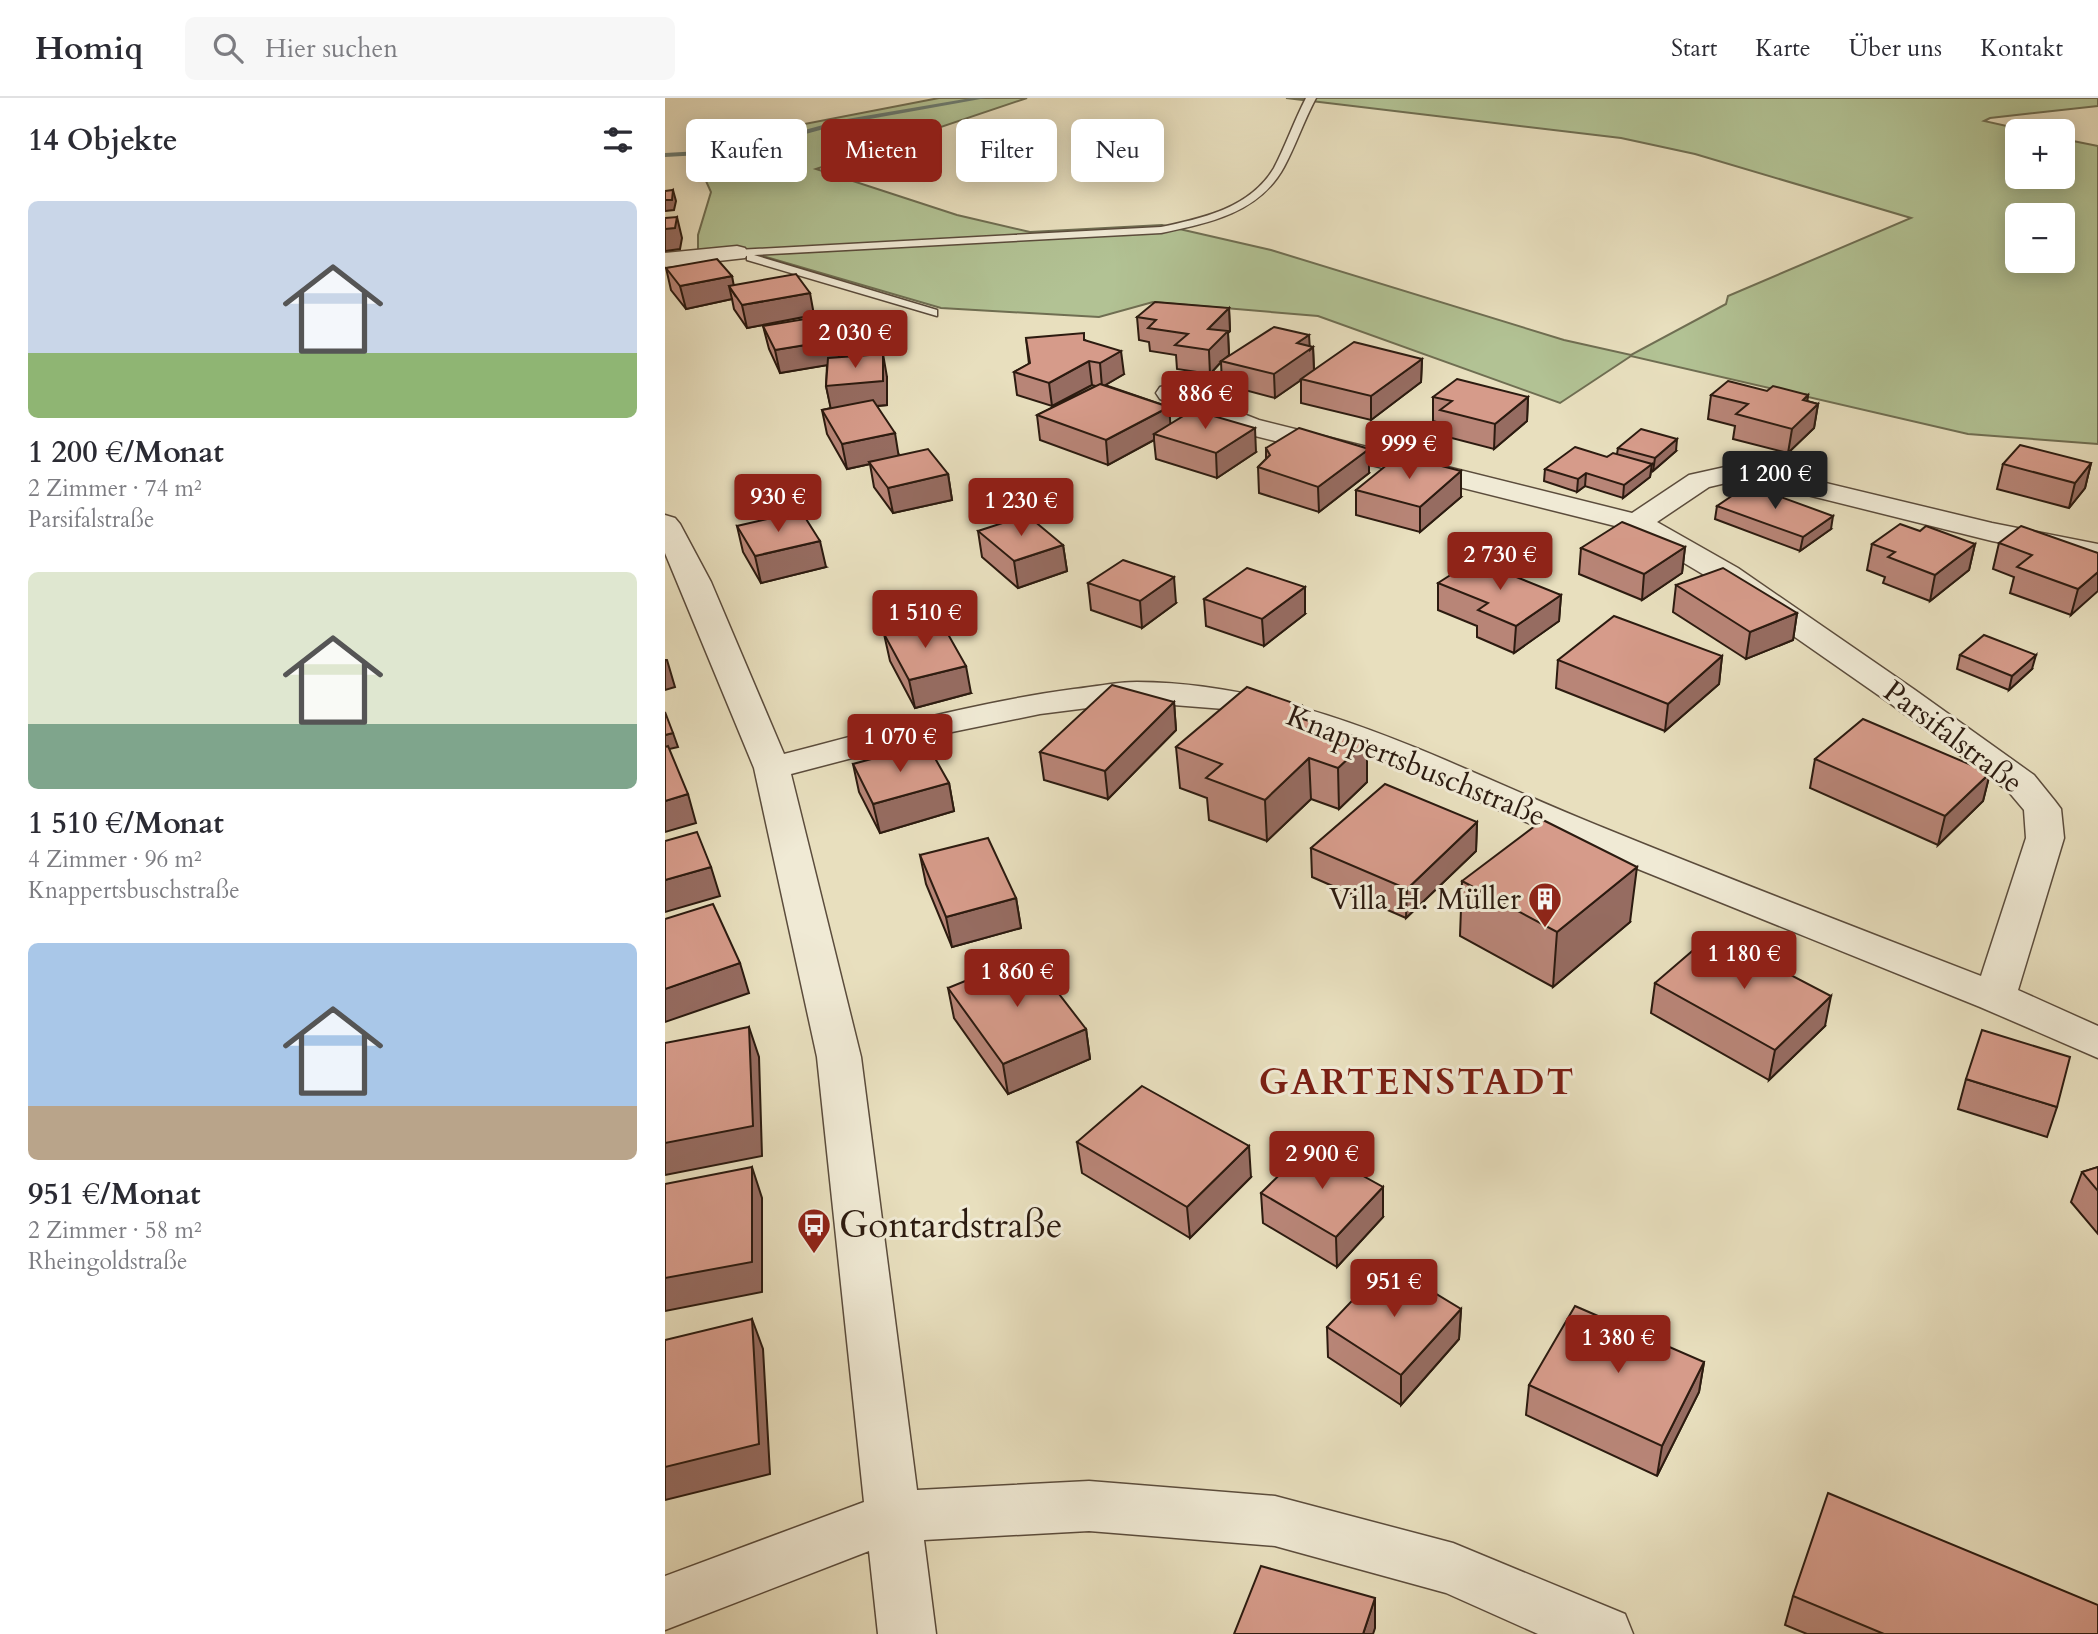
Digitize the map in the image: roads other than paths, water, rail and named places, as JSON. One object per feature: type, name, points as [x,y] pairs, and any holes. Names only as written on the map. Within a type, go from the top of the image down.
[{"type":"street","points":[[665,260],[737,253]]},
{"type":"street","name":"Parsifalstraße","points":[[1169,393],[1249,426],[1637,523],[1727,575],[1903,696],[2021,783],[2042,809],[2045,838],[1995,997]]},
{"type":"street","points":[[1637,523],[1697,480],[1726,471],[1743,471],[1992,532],[2098,552]]},
{"type":"street","points":[[665,524],[695,582],[772,768],[839,1057],[907,1634]]},
{"type":"street","name":"Knappertsbuschstraße","points":[[772,768],[950,722],[1040,704],[1135,692],[1238,700],[1303,717],[1365,739],[1589,835],[1995,997]]},
{"type":"street","points":[[1995,997],[2098,1043]]},
{"type":"street","points":[[665,1603],[895,1516],[1089,1506],[1275,1521],[1453,1569],[1604,1634]]},
{"type":"lane","points":[[737,253],[1161,230],[1212,219],[1250,199],[1272,179],[1311,98]]},
{"type":"lane","points":[[737,253],[933,313]]},
{"type":"waterway","points":[[665,155],[736,151],[841,122],[983,98]]},
{"type":"place","name":"Villa H. Müller","points":[[1545,929]]},
{"type":"place","name":"Gontardstraße","points":[[814,1255]]},
{"type":"district","name":"GARTENSTADT","points":[[1417,1082]]}]
